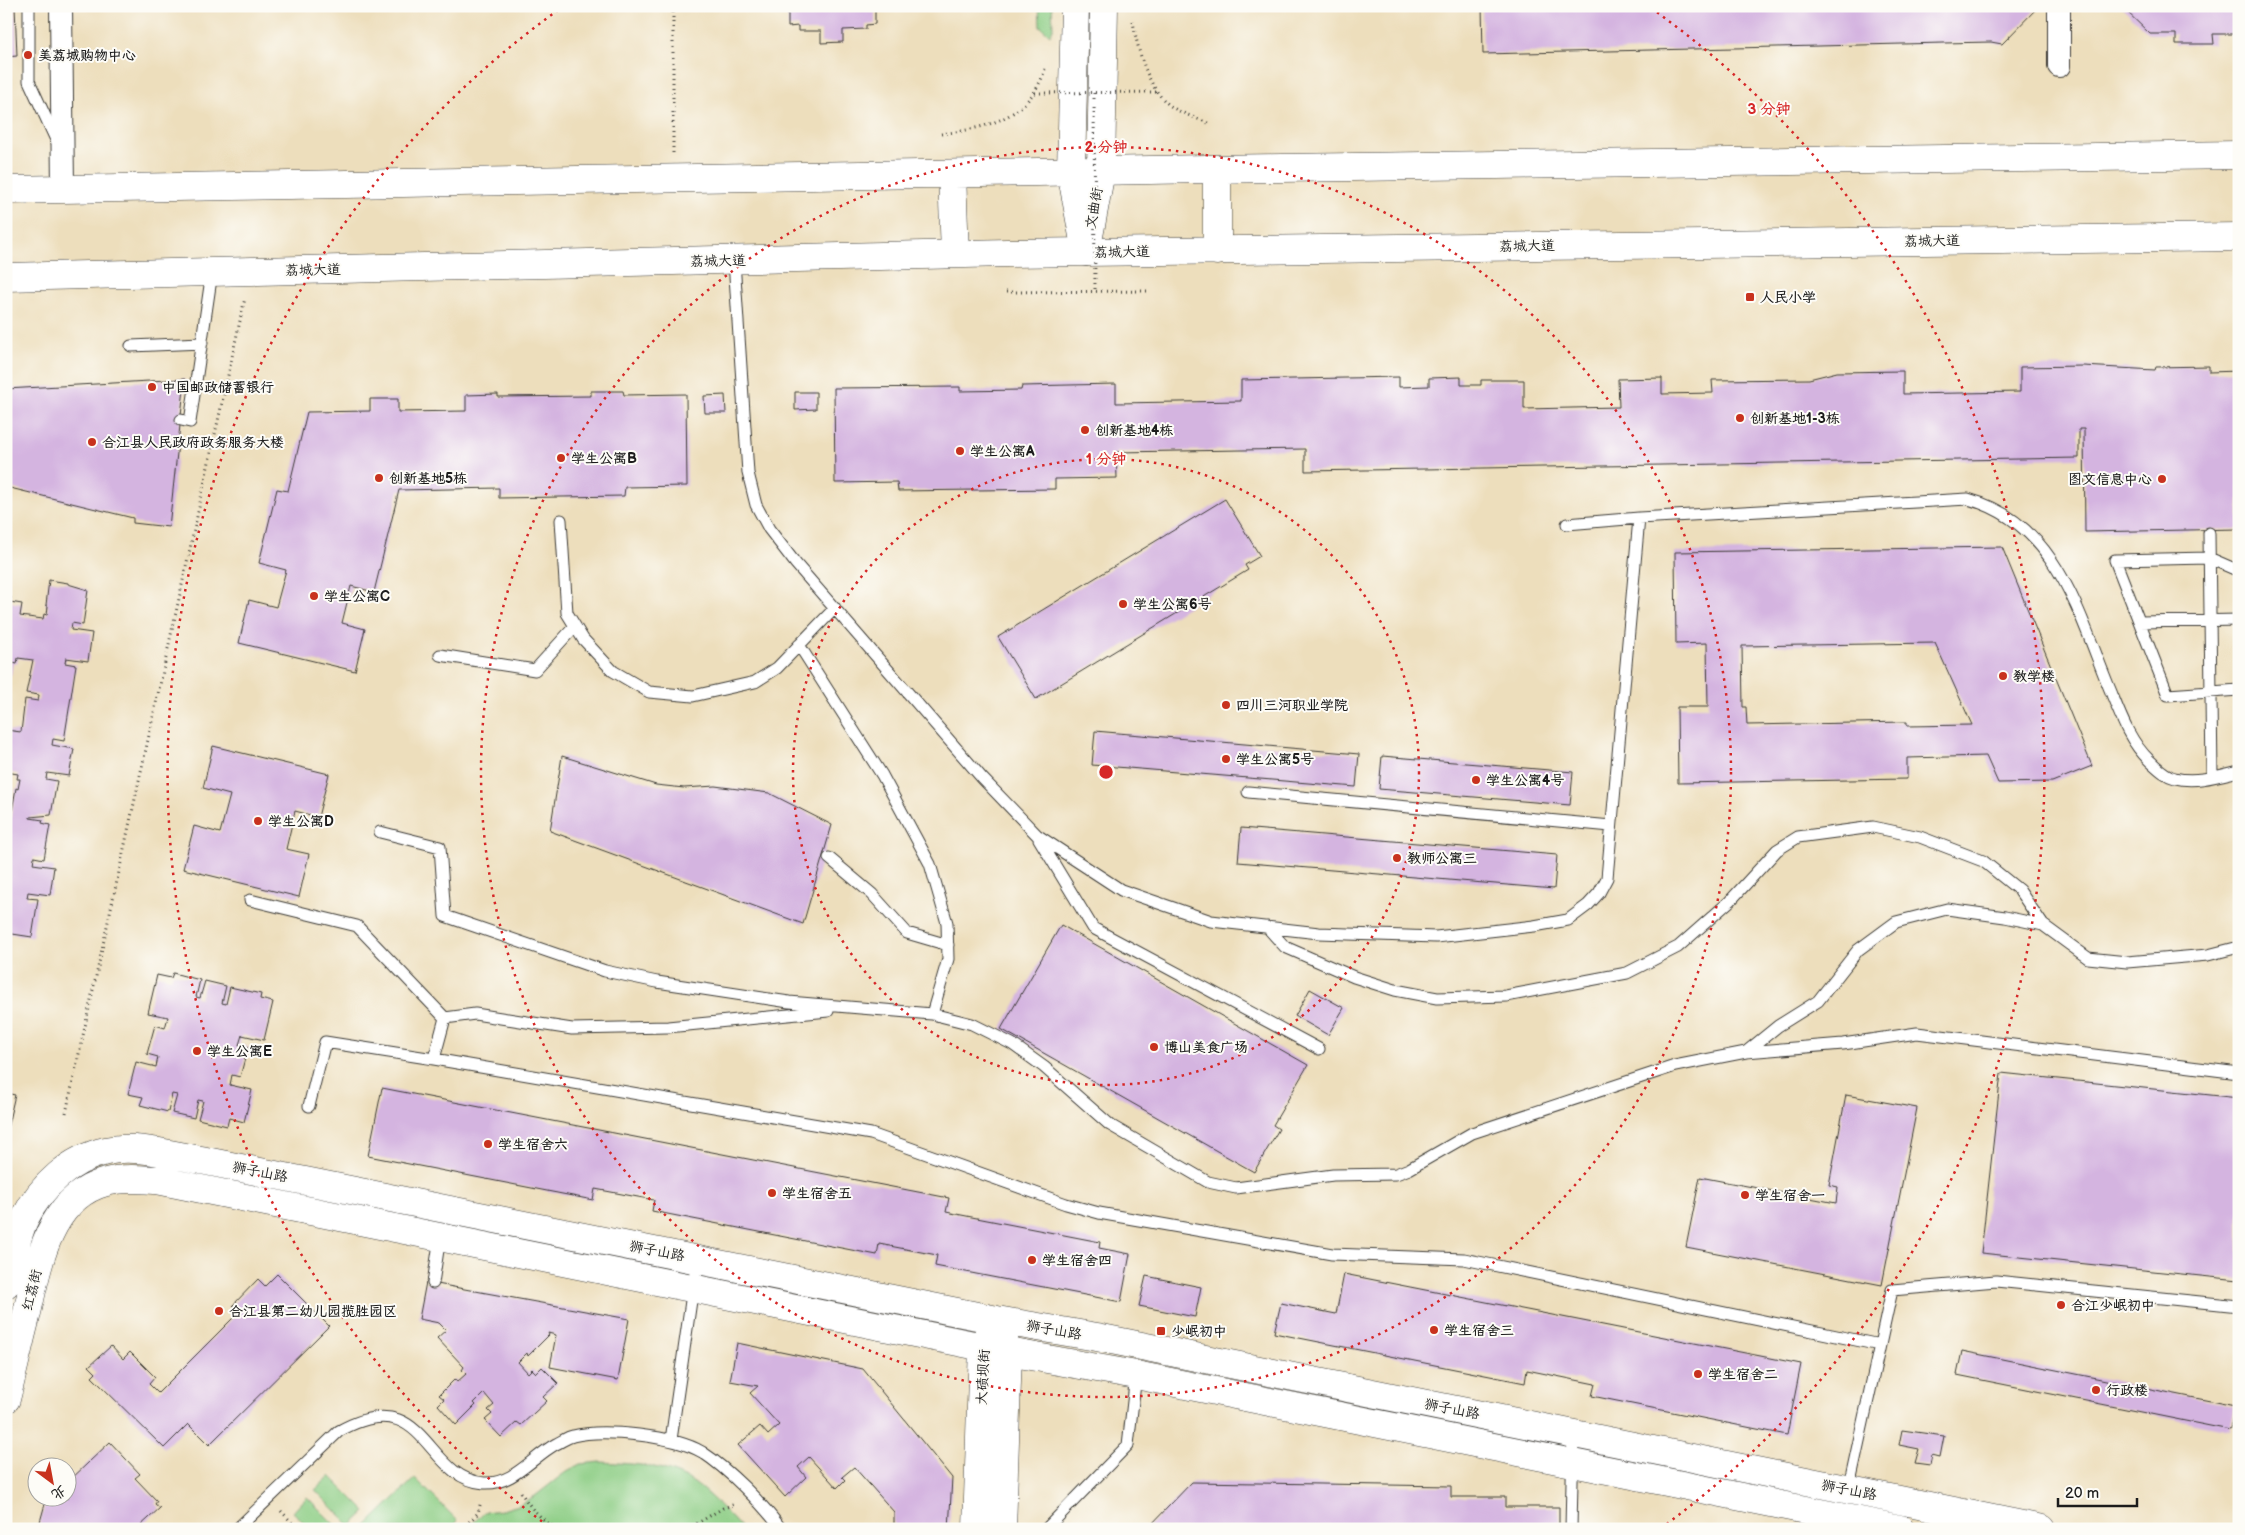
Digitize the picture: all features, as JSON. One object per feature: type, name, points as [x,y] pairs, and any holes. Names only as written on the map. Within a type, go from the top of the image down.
[{"type":"street","points":[[61,6],[63,189]]},
{"type":"street","name":"文曲街","points":[[1075,6],[1071,171],[1086,252]]},
{"type":"street","name":"文曲街","points":[[1086,252],[1101,171],[1104,6]]},
{"type":"street","points":[[2059,6],[2059,66]]},
{"type":"street","points":[[6,190],[1071,171],[2239,155]]},
{"type":"street","points":[[1216,169],[1217,251]]},
{"type":"street","points":[[952,174],[955,254]]},
{"type":"street","name":"荔城大道","points":[[6,276],[734,261],[955,254],[2239,237]]},
{"type":"street","name":"狮子山路","points":[[69,1168],[87,1158],[106,1151],[138,1150],[211,1162],[997,1320],[1106,1339],[1573,1434],[1846,1503],[1900,1529]]},
{"type":"street","name":"红荔街","points":[[6,1284],[25,1218],[51,1181],[69,1168]]},
{"type":"street","name":"狮子山路","points":[[82,1194],[96,1185],[117,1179],[157,1180],[1572,1463],[1846,1503],[2042,1529]]},
{"type":"street","name":"红荔街","points":[[6,1399],[14,1333],[41,1255],[54,1225],[67,1207],[82,1194]]},
{"type":"street","name":"大碛坝街","points":[[997,1320],[996,1349],[1002,1529]]},
{"type":"street","name":"大碛坝街","points":[[977,1529],[996,1349]]},
{"type":"lane","points":[[29,6],[29,81],[62,153]]},
{"type":"lane","points":[[734,261],[748,473],[756,505],[769,528],[796,564],[982,778],[1037,835],[1093,928],[1319,1049]]},
{"type":"lane","points":[[181,420],[190,422],[212,272]]},
{"type":"lane","points":[[131,346],[202,343]]},
{"type":"lane","points":[[1567,524],[1639,518],[1968,499],[1987,504],[2011,517],[2029,532],[2052,559],[2066,585],[2124,723],[2142,753],[2165,774],[2174,778],[2192,780],[2212,778],[2239,771]]},
{"type":"lane","points":[[1037,835],[1122,890],[1211,921],[1319,933],[1436,937],[1534,926],[1568,920],[1588,905],[1599,893],[1607,878],[1639,518]]},
{"type":"lane","points":[[561,520],[567,613],[583,639],[613,671],[649,692],[693,696],[755,682],[777,668],[835,608]]},
{"type":"lane","points":[[2209,534],[2212,778]]},
{"type":"lane","points":[[2239,571],[2209,558],[2115,560],[2168,695],[2239,690]]},
{"type":"lane","points":[[2140,622],[2239,620]]},
{"type":"lane","points":[[440,656],[535,670],[575,626]]},
{"type":"lane","points":[[800,645],[882,775],[930,864],[947,923],[948,945],[948,959],[932,1014]]},
{"type":"lane","points":[[1248,792],[1611,826]]},
{"type":"lane","points":[[1267,927],[1285,947],[1354,978],[1437,998],[1506,996],[1627,973],[1678,947],[1730,901],[1777,850],[1798,837],[1873,827],[1920,837],[1983,861],[2019,890],[2043,925],[2088,958],[2127,962],[2208,955],[2239,947]]},
{"type":"lane","points":[[380,832],[440,847],[445,916],[605,971],[657,982],[789,1002],[932,1014],[972,1024],[1012,1044],[1044,1067],[1110,1125],[1208,1182],[1236,1188],[1333,1175],[1396,1174],[1409,1169],[1472,1132],[1675,1066],[1746,1052],[1843,1044],[1917,1034],[2239,1073]]},
{"type":"lane","points":[[829,858],[872,894],[907,933],[948,945]]},
{"type":"lane","points":[[250,900],[357,926],[445,1018]]},
{"type":"lane","points":[[1746,1052],[1778,1026],[1818,1001],[1858,950],[1896,922],[1948,909],[2005,917],[2043,925]]},
{"type":"lane","points":[[445,1018],[475,1014],[572,1029],[668,1027],[857,1008]]},
{"type":"lane","points":[[434,1059],[445,1018]]},
{"type":"lane","points":[[309,1106],[324,1042],[872,1134],[1066,1204],[1099,1213],[1332,1254],[1464,1259],[1880,1345]]},
{"type":"lane","points":[[433,1283],[440,1237]]},
{"type":"lane","points":[[671,1440],[697,1259]]},
{"type":"lane","points":[[1846,1503],[1892,1290],[1996,1281],[2239,1306]]},
{"type":"lane","points":[[1046,1529],[1128,1445],[1136,1375]]},
{"type":"lane","points":[[237,1529],[339,1431],[352,1423],[368,1418],[382,1417],[402,1422],[419,1434],[451,1469],[461,1476],[485,1483],[497,1482],[513,1475],[552,1446],[572,1436],[600,1432],[671,1440],[702,1452],[739,1483],[781,1529]]},
{"type":"lane","points":[[1571,1529],[1573,1434]]},
{"type":"path","points":[[673,6],[673,178]]},
{"type":"path","points":[[1133,21],[1144,65],[1158,92],[1172,107],[1208,123]]},
{"type":"path","points":[[1094,92],[1095,291]]},
{"type":"path","points":[[941,134],[991,124],[1026,104],[1035,93],[1158,92]]},
{"type":"path","points":[[66,1112],[251,272]]},
{"type":"path","points":[[1006,292],[1151,291]]},
{"type":"path","points":[[513,1475],[525,1499],[544,1521],[557,1529]]},
{"type":"path","points":[[462,1529],[478,1512],[485,1483]]},
{"type":"path","points":[[688,1529],[723,1508],[754,1499]]},
{"type":"green space","points":[[1039,6],[1052,6],[1053,29],[1050,35],[1040,26]]},
{"type":"green space","points":[[601,1462],[654,1467],[684,1477],[707,1493],[742,1529],[467,1529],[484,1512],[502,1510],[519,1505],[580,1464]]},
{"type":"green space","points":[[330,1476],[366,1512],[351,1526],[315,1490]]},
{"type":"green space","points":[[415,1478],[458,1521],[450,1529],[363,1529]]},
{"type":"green space","points":[[307,1497],[339,1529],[310,1529],[293,1512]]},
{"type":"building","points":[[6,6],[15,6],[17,56],[6,57]]},
{"type":"building","points":[[775,6],[888,6],[888,8],[875,8],[875,24],[866,25],[866,29],[843,30],[843,42],[821,43],[821,31],[798,31],[798,26],[788,27],[788,11],[775,11]]},
{"type":"building","points":[[1482,6],[2039,6],[2002,44],[1991,42],[1483,54]]},
{"type":"building","points":[[2121,6],[2235,6],[2235,34],[2213,34],[2214,44],[2176,44],[2176,34],[2150,34]]},
{"type":"building","name":"创新基地1-3栋","points":[[2083,366],[2155,370],[2156,367],[2209,366],[2209,372],[2239,371],[2239,529],[2085,532],[2084,429],[2079,429],[2079,458],[1305,471],[1305,449],[1116,452],[1117,478],[1055,479],[1055,489],[898,491],[897,482],[835,483],[834,388],[960,387],[960,391],[1021,390],[1022,386],[1116,384],[1116,403],[1241,401],[1241,380],[1399,377],[1399,387],[1429,386],[1429,378],[1461,377],[1461,385],[1481,385],[1481,380],[1524,380],[1524,409],[1619,407],[1618,379],[1662,378],[1662,394],[1713,393],[1712,380],[1809,379],[1837,372],[1903,371],[1903,394],[2020,392],[2020,367]]},
{"type":"building","name":"合江县人民政府政务服务大楼","points":[[185,379],[169,527],[133,523],[133,518],[6,487],[6,389]]},
{"type":"building","points":[[591,391],[623,391],[624,395],[686,394],[687,486],[625,487],[624,496],[499,498],[499,488],[399,490],[374,592],[351,586],[342,623],[365,629],[355,671],[239,643],[249,600],[276,607],[286,570],[259,563],[277,489],[288,491],[307,412],[370,411],[370,399],[398,399],[398,412],[466,411],[466,395],[498,394],[498,397],[591,396]]},
{"type":"building","points":[[795,392],[816,392],[816,409],[795,410]]},
{"type":"building","points":[[725,395],[726,413],[705,413],[704,396]]},
{"type":"building","name":"学生公寓6号","points":[[1225,499],[1260,556],[1245,565],[1248,570],[1036,699],[998,637]]},
{"type":"building","name":"教学楼","points":[[2002,547],[2092,766],[2052,782],[1998,783],[1986,756],[1907,758],[1907,779],[1678,783],[1677,707],[1708,707],[1707,643],[1676,644],[1675,552]],"holes":[[[1935,643],[1972,725],[1907,726],[1907,722],[1747,725],[1746,707],[1743,707],[1742,646]]]},
{"type":"building","points":[[49,580],[68,583],[88,590],[83,625],[72,623],[71,630],[92,633],[88,661],[66,658],[65,663],[76,665],[64,741],[53,739],[52,745],[74,749],[69,776],[47,773],[46,779],[57,781],[51,815],[30,817],[43,820],[42,823],[50,825],[44,859],[34,857],[33,864],[54,867],[50,895],[28,892],[27,898],[38,899],[32,937],[6,933],[6,849],[9,849],[10,840],[7,840],[16,788],[18,789],[20,779],[17,779],[18,774],[6,772],[6,730],[21,732],[25,699],[38,701],[39,695],[26,693],[33,660],[18,658],[17,664],[13,663],[11,675],[6,674],[6,596],[11,597],[10,602],[22,604],[20,616],[43,619],[44,614],[47,615],[48,606],[46,605]]},
{"type":"building","name":"学生公寓5号","points":[[1095,731],[1359,754],[1356,787],[1092,765]]},
{"type":"building","name":"学生公寓D","points":[[213,746],[329,774],[318,817],[295,811],[286,849],[309,854],[299,897],[183,869],[194,826],[220,833],[230,795],[203,788]]},
{"type":"building","points":[[562,756],[656,785],[684,788],[715,786],[769,793],[832,825],[803,924],[550,831]]},
{"type":"building","name":"学生公寓4号","points":[[1382,756],[1573,772],[1570,805],[1379,789]]},
{"type":"building","name":"教师公寓三","points":[[1241,828],[1557,855],[1554,889],[1238,862]]},
{"type":"building","name":"博山美食广场","points":[[1061,925],[1308,1065],[1273,1125],[1279,1129],[1254,1172],[1001,1029]]},
{"type":"building","name":"学生公寓E","points":[[173,973],[200,980],[196,997],[200,998],[205,981],[226,986],[222,1003],[226,1004],[230,987],[261,994],[260,999],[273,1002],[264,1040],[242,1035],[239,1045],[248,1047],[240,1077],[232,1075],[230,1085],[252,1090],[244,1122],[229,1118],[227,1126],[198,1119],[203,1101],[198,1100],[194,1118],[172,1113],[177,1095],[172,1094],[168,1112],[140,1105],[143,1097],[128,1094],[136,1062],[156,1067],[158,1057],[147,1054],[155,1025],[165,1028],[168,1017],[148,1013],[157,975],[171,978]]},
{"type":"building","points":[[1310,989],[1344,1008],[1328,1035],[1295,1016]]},
{"type":"building","points":[[2001,1073],[2239,1098],[2239,1280],[1981,1253]]},
{"type":"building","points":[[382,1088],[949,1198],[946,1212],[1100,1242],[1099,1248],[1130,1254],[1121,1302],[935,1266],[937,1255],[879,1244],[877,1255],[652,1211],[654,1200],[595,1189],[593,1200],[368,1156]]},
{"type":"building","points":[[6,1093],[15,1095],[7,1129],[6,1129]]},
{"type":"building","name":"学生宿舍一","points":[[1846,1095],[1917,1108],[1882,1285],[1686,1247],[1700,1177],[1836,1203],[1838,1187],[1829,1185]]},
{"type":"building","points":[[277,1274],[329,1326],[209,1445],[188,1424],[164,1448],[92,1377],[96,1373],[89,1366],[111,1346],[123,1359],[130,1352],[155,1377],[149,1384],[158,1393],[239,1312],[233,1305],[258,1279],[265,1286]]},
{"type":"building","points":[[1344,1274],[1801,1364],[1787,1435],[1592,1396],[1595,1384],[1527,1370],[1525,1383],[1274,1333],[1281,1303],[1336,1314]]},
{"type":"building","points":[[1146,1276],[1201,1287],[1195,1317],[1139,1306]]},
{"type":"building","points":[[426,1282],[629,1319],[618,1380],[550,1367],[556,1335],[548,1333],[549,1335],[528,1356],[527,1353],[518,1362],[528,1373],[532,1369],[536,1373],[542,1367],[558,1383],[543,1397],[547,1401],[521,1425],[517,1422],[501,1437],[485,1420],[492,1414],[488,1410],[494,1405],[484,1393],[474,1403],[476,1405],[456,1425],[438,1405],[444,1399],[439,1395],[455,1379],[457,1382],[466,1374],[462,1370],[464,1367],[437,1338],[446,1330],[439,1323],[419,1319]]},
{"type":"building","points":[[737,1343],[863,1369],[952,1478],[949,1529],[894,1529],[894,1512],[854,1467],[842,1477],[845,1480],[837,1488],[809,1457],[798,1467],[806,1477],[785,1497],[738,1445],[760,1426],[768,1435],[779,1425],[750,1393],[758,1386],[730,1381]]},
{"type":"building","name":"行政楼","points":[[1962,1351],[2235,1406],[2230,1430],[1957,1375]]},
{"type":"building","points":[[1902,1430],[1944,1436],[1940,1457],[1932,1455],[1930,1465],[1915,1463],[1919,1449],[1899,1445]]},
{"type":"building","points":[[110,1442],[140,1474],[135,1478],[157,1501],[155,1504],[160,1508],[135,1529],[38,1529],[44,1508],[78,1508],[78,1472]]},
{"type":"building","points":[[1192,1482],[1451,1486],[1451,1497],[1505,1497],[1505,1507],[1559,1507],[1559,1529],[1147,1529]]},
{"type":"place","name":"美荔城购物中心","points":[[28,55]]},
{"type":"place","name":"人民小学","points":[[1750,297]]},
{"type":"place","name":"中国邮政储蓄银行","points":[[152,387]]},
{"type":"place","name":"创新基地1-3栋","points":[[1740,418]]},
{"type":"place","name":"创新基地4栋","points":[[1085,430]]},
{"type":"place","name":"合江县人民政府政务服务大楼","points":[[92,442]]},
{"type":"place","name":"学生公寓A","points":[[960,451]]},
{"type":"place","name":"学生公寓B","points":[[561,458]]},
{"type":"place","name":"创新基地5栋","points":[[379,478]]},
{"type":"place","name":"图文信息中心","points":[[2162,479]]},
{"type":"place","name":"学生公寓C","points":[[314,596]]},
{"type":"place","name":"学生公寓6号","points":[[1123,604]]},
{"type":"place","name":"教学楼","points":[[2003,676]]},
{"type":"place","name":"四川三河职业学院","points":[[1226,705]]},
{"type":"place","name":"学生公寓5号","points":[[1226,759]]},
{"type":"place","name":"学生公寓4号","points":[[1476,780]]},
{"type":"place","name":"学生公寓D","points":[[258,821]]},
{"type":"place","name":"教师公寓三","points":[[1397,858]]},
{"type":"place","name":"博山美食广场","points":[[1154,1047]]},
{"type":"place","name":"学生公寓E","points":[[197,1051]]},
{"type":"place","name":"学生宿舍六","points":[[488,1144]]},
{"type":"place","name":"学生宿舍五","points":[[772,1193]]},
{"type":"place","name":"学生宿舍一","points":[[1745,1195]]},
{"type":"place","name":"学生宿舍四","points":[[1032,1260]]},
{"type":"place","name":"合江少岷初中","points":[[2061,1305]]},
{"type":"place","name":"合江县第二幼儿园揽胜园区","points":[[219,1311]]},
{"type":"place","name":"学生宿舍三","points":[[1434,1330]]},
{"type":"place","name":"少岷初中","points":[[1161,1331]]},
{"type":"place","name":"学生宿舍二","points":[[1698,1374]]},
{"type":"place","name":"行政楼","points":[[2096,1390]]}]
